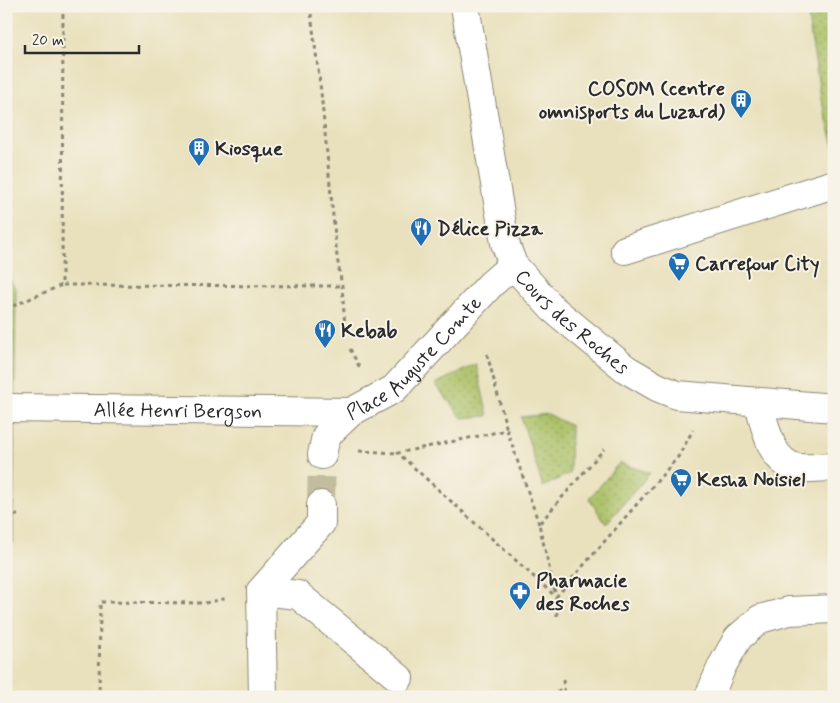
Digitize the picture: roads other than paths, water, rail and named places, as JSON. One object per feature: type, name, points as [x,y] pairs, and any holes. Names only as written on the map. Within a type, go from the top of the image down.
[{"type":"street","name":"Cours des Roches","points":[[465,6],[505,243],[513,265],[553,309],[626,369],[657,387],[678,395],[834,408]]},
{"type":"street","points":[[625,250],[834,184]]},
{"type":"street","name":"Place Auguste Comte","points":[[322,455],[326,436],[351,412],[394,389],[491,284],[513,265]]},
{"type":"street","points":[[759,403],[775,452],[784,462],[798,468],[834,467]]},
{"type":"street","name":"Allée Henri Bergson","points":[[6,408],[351,412]]},
{"type":"street","points":[[263,697],[261,591],[321,523],[321,505]]},
{"type":"street","points":[[261,591],[298,595],[399,678]]},
{"type":"street","points":[[709,697],[722,666],[738,638],[760,619],[789,611],[834,610]]},
{"type":"tunnel","points":[[321,505],[322,455]]},
{"type":"place","name":"COSOM (centre omnisports du Luzard)","points":[[741,119]]},
{"type":"place","name":"Kiosque","points":[[199,167]]},
{"type":"place","name":"Délice Pizza","points":[[421,247]]},
{"type":"place","name":"Carrefour City","points":[[679,282]]},
{"type":"place","name":"Kebab","points":[[325,349]]},
{"type":"place","name":"Kesha Noisiel","points":[[681,498]]},
{"type":"place","name":"Pharmacie des Roches","points":[[520,611]]}]
